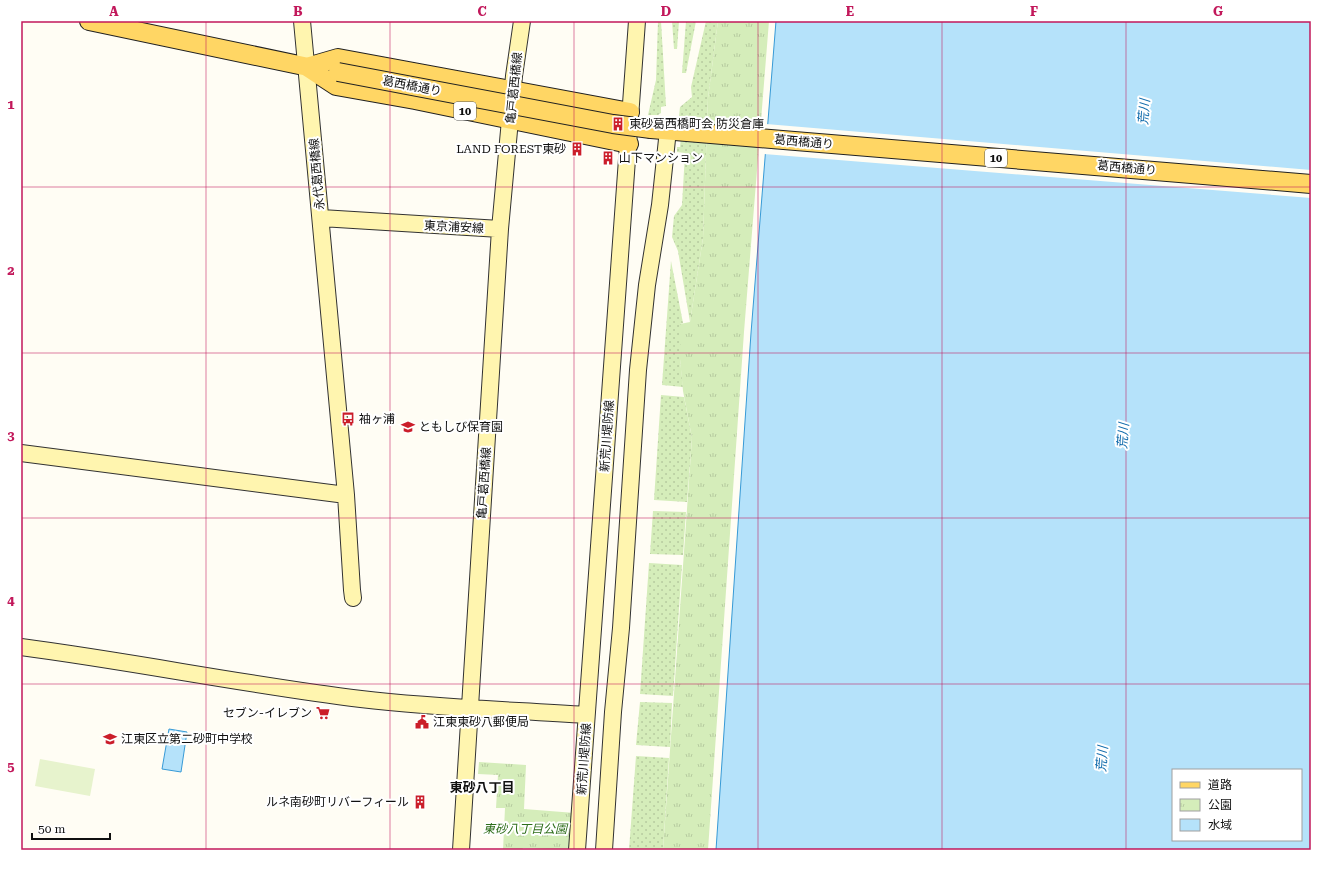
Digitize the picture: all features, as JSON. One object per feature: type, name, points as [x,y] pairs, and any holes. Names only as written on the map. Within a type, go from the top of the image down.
[{"type":"main road","name":"葛西橋通り","points":[[90,21],[307,67],[613,124],[667,130],[1311,184]]},
{"type":"main road","name":"永代葛西橋線","points":[[302,21],[321,218],[408,224]]},
{"type":"main road","name":"亀戸葛西橋線","points":[[461,850],[500,229],[513,90],[522,21]]},
{"type":"main road","name":"新荒川堤防線","points":[[577,850],[586,715],[596,610],[620,244],[629,144],[637,21]]},
{"type":"main road","name":"10","points":[[307,67],[338,58],[630,112]]},
{"type":"main road","name":"10","points":[[307,67],[336,86],[415,100],[629,144]]},
{"type":"main road","points":[[604,850],[613,712],[621,628],[638,370],[647,285],[660,205],[667,130]]},
{"type":"main road","points":[[321,218],[346,495],[353,598]]},
{"type":"main road","name":"東京浦安線","points":[[408,224],[500,229]]},
{"type":"main road","points":[[21,453],[346,495]]},
{"type":"main road","points":[[21,647],[315,693],[398,703],[586,715]]},
{"type":"green space","points":[[658,21],[661,21],[666,106],[661,107],[661,113],[658,115],[648,115],[656,80]]},
{"type":"green space","points":[[672,21],[679,21],[677,49],[674,49]]},
{"type":"green space","points":[[686,21],[696,21],[686,73],[682,73]]},
{"type":"green space","points":[[706,21],[718,21],[708,98],[703,238],[690,322],[678,251],[672,237],[674,216],[682,205],[685,153],[677,152],[677,147],[680,147],[683,116],[679,116],[680,107],[692,97],[691,87]]},
{"type":"green space","points":[[718,21],[769,21],[744,332],[708,850],[663,850],[692,438],[683,391],[680,359],[680,324],[690,322],[703,238],[708,98]]},
{"type":"green space","points":[[671,261],[683,323],[680,324],[680,359],[683,387],[662,385]]},
{"type":"green space","points":[[661,395],[684,397],[692,438],[687,502],[654,500]]},
{"type":"green space","points":[[653,511],[686,512],[683,555],[650,554]]},
{"type":"green space","points":[[649,563],[682,565],[673,696],[640,694]]},
{"type":"green space","points":[[640,702],[672,703],[670,747],[636,745]]},
{"type":"green space","points":[[636,756],[669,758],[663,850],[629,850]]},
{"type":"green space","points":[[40,759],[95,769],[90,796],[35,786]]},
{"type":"green space","name":"東砂八丁目公園","points":[[479,762],[526,765],[524,809],[575,813],[573,850],[523,848],[522,850],[503,850],[505,808],[496,808],[498,775],[478,774]]},
{"type":"water","name":"荒川","points":[[776,21],[1311,21],[1311,850],[716,850],[751,333]]},
{"type":"water","points":[[169,729],[187,732],[181,772],[162,769]]},
{"type":"pier","points":[[766,124],[1311,170],[1311,198],[764,154]]},
{"type":"place","name":"東砂葛西橋町会 防災倉庫","points":[[618,124]]},
{"type":"place","name":"LAND FOREST東砂","points":[[577,149]]},
{"type":"place","name":"山下マンション","points":[[608,158]]},
{"type":"place","name":"袖ヶ浦","points":[[348,419]]},
{"type":"place","name":"ともしび保育園","points":[[408,427]]},
{"type":"place","name":"セブン-イレブン","points":[[323,713]]},
{"type":"place","name":"江東東砂八郵便局","points":[[422,722]]},
{"type":"place","name":"江東区立第二砂町中学校","points":[[110,739]]},
{"type":"place","name":"ルネ南砂町リバーフィール","points":[[420,802]]},
{"type":"district","name":"東砂八丁目","points":[[482,787]]}]
